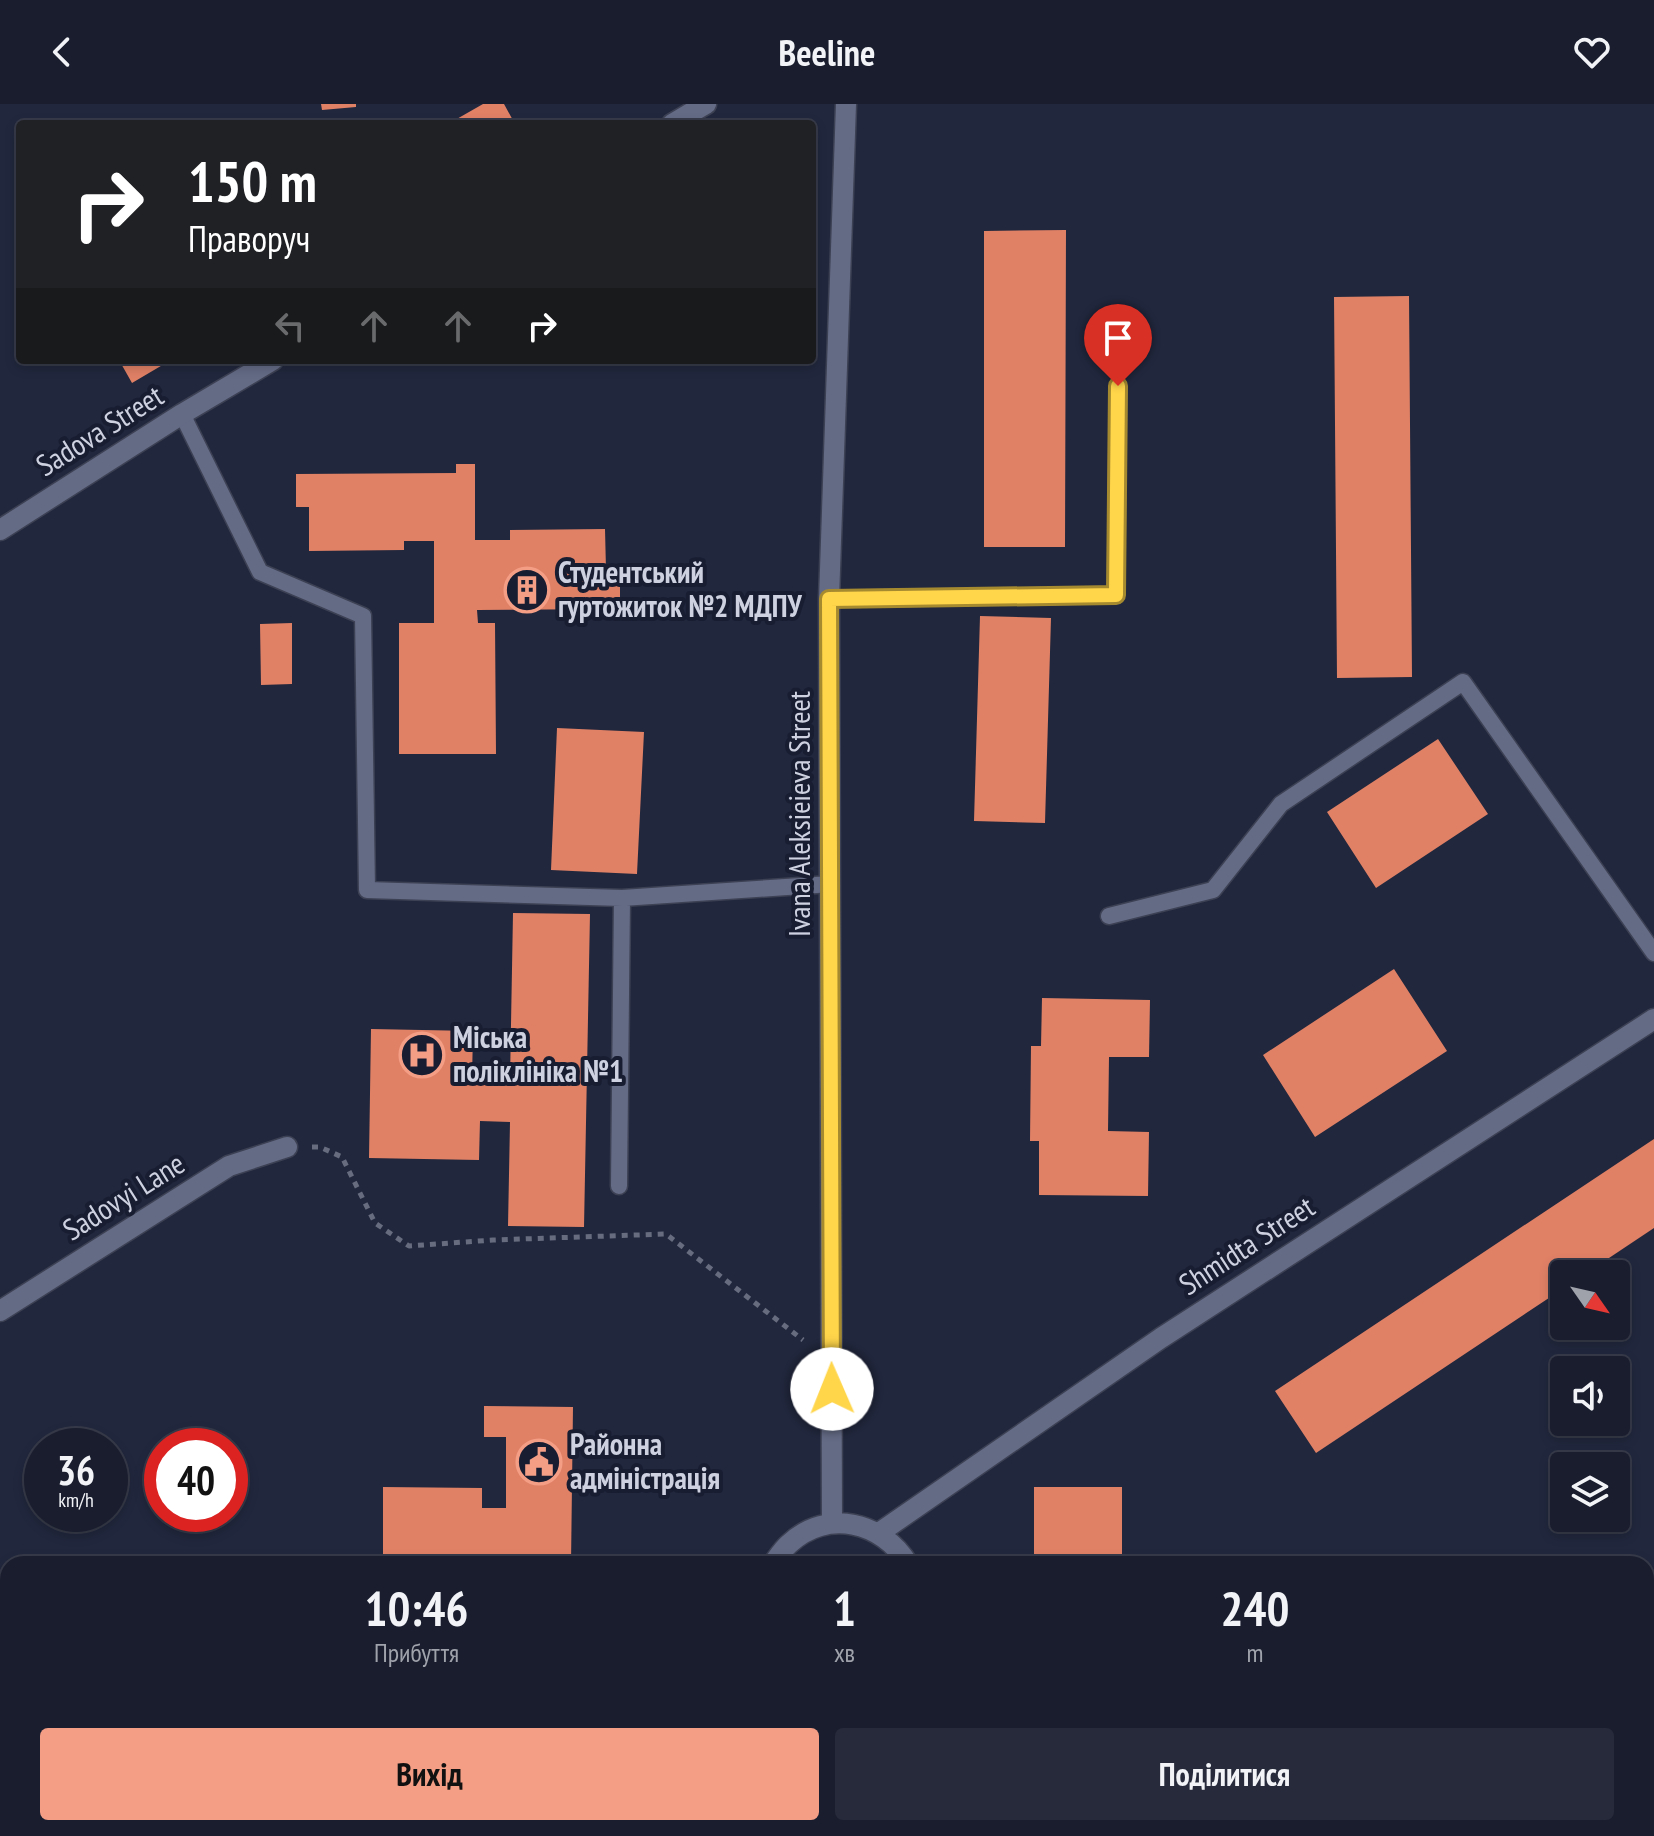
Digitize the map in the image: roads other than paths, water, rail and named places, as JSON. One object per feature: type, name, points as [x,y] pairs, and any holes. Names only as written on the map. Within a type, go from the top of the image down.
[{"type":"street","points":[[679,120],[706,104]]},
{"type":"street","name":"Ivana Aleksieieva Street","points":[[832,1523],[829,599],[846,104]]},
{"type":"street","name":"Sadova Street","points":[[0,530],[266,364]]},
{"type":"street","name":"Shmidta Street","points":[[879,1533],[1161,1338],[1654,1019]]},
{"type":"street","name":"Sadovyi Lane","points":[[0,1311],[229,1166],[287,1147]]},
{"type":"street","points":[[779,1556],[788,1544],[809,1530],[832,1523],[856,1524],[879,1533],[903,1556]]},
{"type":"lane","points":[[829,599],[1116,595],[1118,386]]},
{"type":"lane","points":[[182,414],[260,572],[363,616],[367,890],[622,898],[831,884]]},
{"type":"lane","points":[[1109,916],[1213,890],[1281,804],[1463,682],[1654,953]]},
{"type":"lane","points":[[619,1186],[622,898]]},
{"type":"place","name":"Студентський гуртожиток №2 МДПУ","points":[[527,590]]},
{"type":"place","name":"Міська поліклініка №1","points":[[422,1055]]},
{"type":"place","name":"Районна адміністрація","points":[[539,1462]]}]
